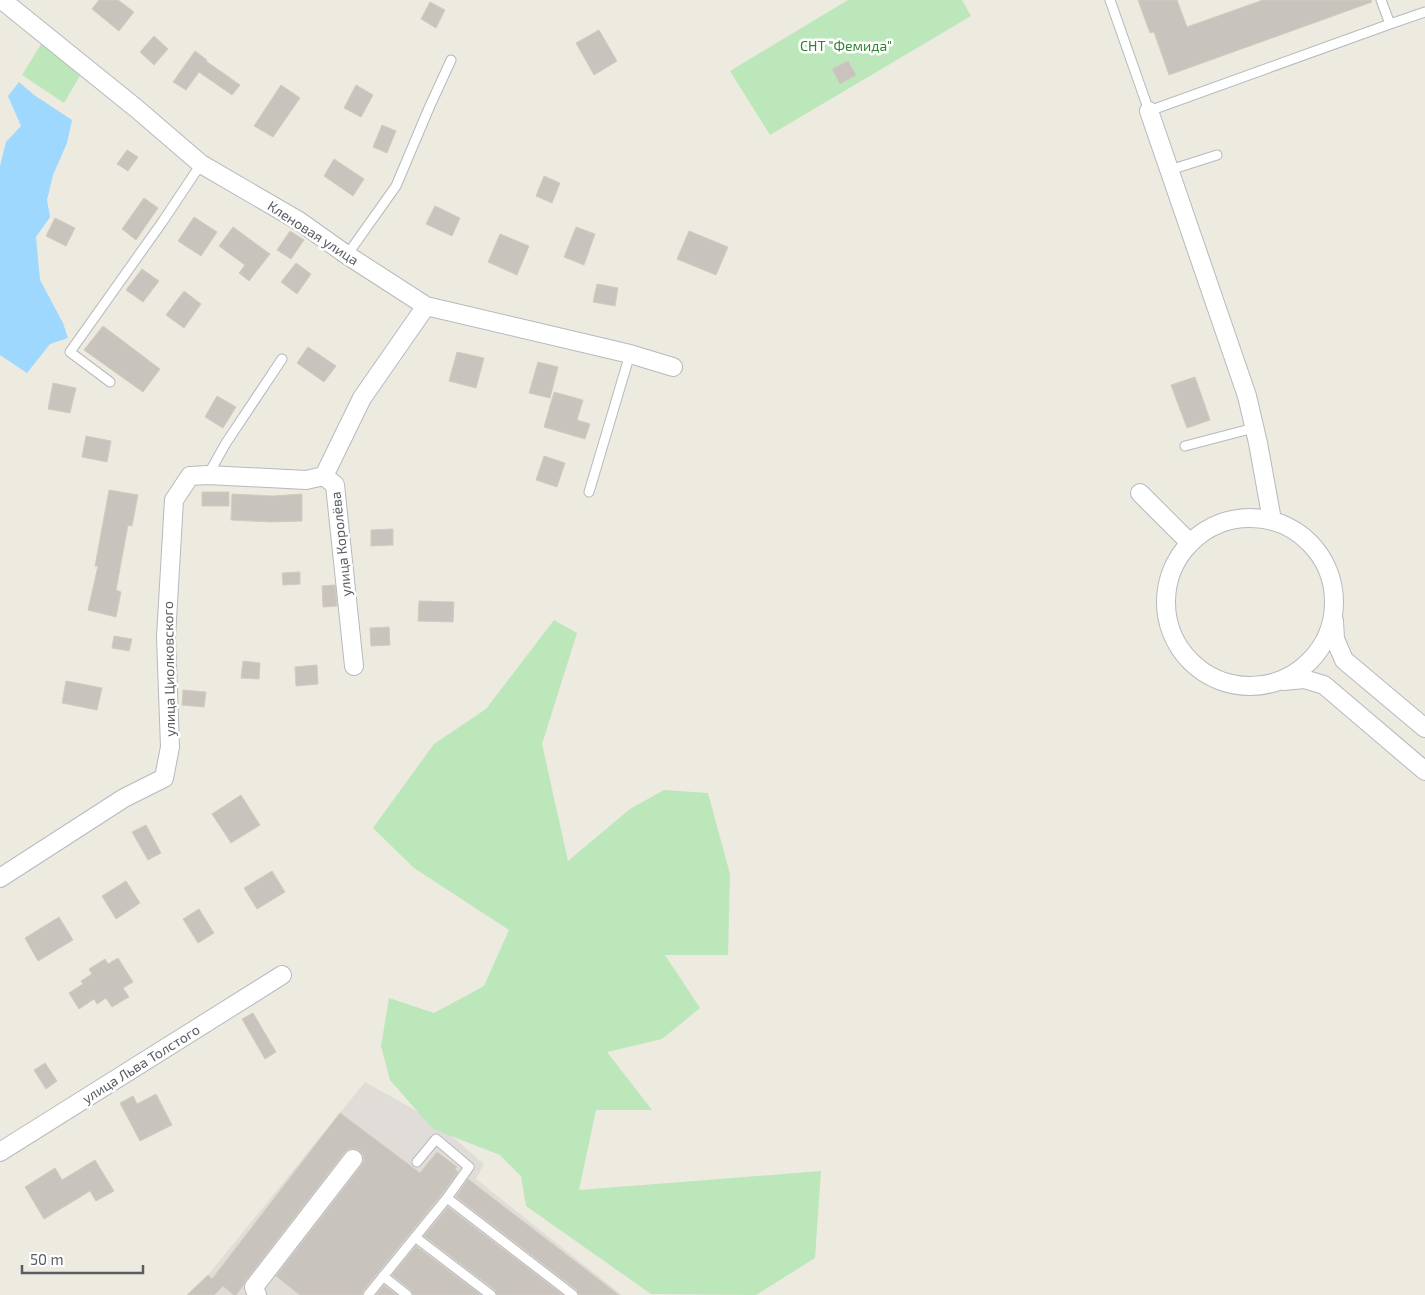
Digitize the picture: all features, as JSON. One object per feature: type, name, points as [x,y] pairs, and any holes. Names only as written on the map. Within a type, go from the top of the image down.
[{"type":"street","name":"Кленовая улица","points":[[2,0],[137,109],[201,164],[299,221],[347,255],[426,306],[674,366]]},
{"type":"street","points":[[1149,111],[1247,396],[1272,520]]},
{"type":"street","name":"улица Королёва","points":[[354,666],[335,485],[324,476],[362,398],[426,306]]},
{"type":"street","name":"улица Циолковского","points":[[0,878],[124,798],[164,778],[170,747],[166,637],[174,500],[190,476],[208,475],[306,480],[324,476]]},
{"type":"street","points":[[1140,493],[1190,543]]},
{"type":"street","points":[[1425,728],[1344,660],[1335,639],[1334,600],[1328,569],[1311,544],[1299,533],[1272,520],[1242,518],[1214,526],[1190,543],[1180,556],[1168,585],[1166,601],[1172,632],[1188,659],[1200,669],[1228,683],[1244,686],[1304,679],[1324,685],[1425,771]]},
{"type":"street","points":[[1275,682],[1288,677],[1309,662],[1325,640],[1333,615]]},
{"type":"street","name":"улица Льва Толстого","points":[[0,1152],[282,975]]},
{"type":"street","points":[[257,1295],[254,1287],[353,1159]]},
{"type":"lane","points":[[1110,0],[1149,111],[1425,12]]},
{"type":"lane","points":[[1381,0],[1390,24]]},
{"type":"lane","points":[[347,255],[396,186],[451,60]]},
{"type":"lane","points":[[1170,170],[1217,155]]},
{"type":"lane","points":[[110,382],[70,352],[201,164]]},
{"type":"lane","points":[[589,492],[630,354]]},
{"type":"lane","points":[[208,475],[226,443],[282,359]]},
{"type":"lane","points":[[1185,446],[1254,428]]},
{"type":"lane","points":[[368,1295],[447,1198],[469,1167],[436,1139],[416,1162]]},
{"type":"lane","points":[[447,1198],[573,1295]]},
{"type":"lane","points":[[415,1237],[491,1295]]},
{"type":"lane","points":[[383,1276],[407,1295]]},
{"type":"shaded area","points":[[365,1082],[433,1120],[484,1164],[476,1179],[622,1295],[187,1295],[208,1275]]},
{"type":"green space","name":"СНТ \"Фемида\"","points":[[848,0],[962,0],[971,16],[770,135],[730,71]]},
{"type":"green space","points":[[43,41],[81,74],[64,103],[22,75]]},
{"type":"green space","points":[[554,620],[577,633],[542,744],[568,861],[630,809],[664,790],[708,793],[730,874],[728,955],[665,955],[700,1008],[662,1039],[607,1052],[652,1110],[596,1110],[579,1190],[821,1171],[815,1258],[756,1295],[651,1294],[526,1206],[521,1176],[500,1155],[433,1129],[390,1080],[381,1046],[389,998],[434,1013],[484,986],[509,930],[414,868],[373,828],[434,744],[486,709]]},
{"type":"water","points":[[19,82],[34,95],[72,120],[67,143],[53,175],[47,200],[50,217],[36,237],[40,280],[63,323],[68,338],[50,344],[27,373],[0,355],[0,166],[6,142],[21,126],[8,96]]},
{"type":"building","points":[[99,0],[118,0],[134,12],[119,31],[92,9]]},
{"type":"building","points":[[1138,0],[1177,0],[1187,27],[1263,0],[1371,0],[1372,2],[1169,75],[1154,32],[1150,33]]},
{"type":"building","points":[[430,2],[445,10],[436,28],[421,19]]},
{"type":"building","points":[[599,30],[617,61],[594,75],[576,43]]},
{"type":"building","points":[[154,36],[168,49],[154,65],[140,52]]},
{"type":"building","points":[[195,51],[240,85],[232,95],[199,72],[186,90],[173,82]]},
{"type":"building","points":[[848,61],[856,75],[840,84],[832,69]]},
{"type":"building","points":[[281,85],[300,98],[273,137],[254,126]]},
{"type":"building","points":[[356,85],[373,95],[361,117],[344,108]]},
{"type":"building","points":[[382,125],[396,131],[387,153],[373,147]]},
{"type":"building","points":[[127,150],[138,157],[128,171],[117,164]]},
{"type":"building","points":[[334,159],[364,179],[353,196],[324,176]]},
{"type":"building","points":[[544,176],[560,183],[552,203],[536,196]]},
{"type":"building","points":[[144,198],[158,208],[136,240],[122,229]]},
{"type":"building","points":[[435,206],[460,218],[452,236],[426,224]]},
{"type":"building","points":[[194,217],[217,232],[201,256],[178,241]]},
{"type":"building","points":[[55,218],[75,228],[66,246],[46,236]]},
{"type":"building","points":[[233,227],[270,254],[249,281],[239,273],[245,265],[219,246]]},
{"type":"building","points":[[576,227],[595,234],[584,265],[564,257]]},
{"type":"building","points":[[290,231],[304,240],[291,259],[277,250]]},
{"type":"building","points":[[689,231],[728,247],[716,275],[677,259]]},
{"type":"building","points":[[500,234],[529,246],[517,275],[488,262]]},
{"type":"building","points":[[296,263],[311,274],[297,294],[281,282]]},
{"type":"building","points":[[142,269],[159,281],[143,302],[126,290]]},
{"type":"building","points":[[597,284],[618,288],[615,306],[593,302]]},
{"type":"building","points":[[184,291],[201,304],[184,328],[166,315]]},
{"type":"building","points":[[103,326],[160,369],[143,392],[84,350]]},
{"type":"building","points":[[308,347],[336,366],[324,382],[297,363]]},
{"type":"building","points":[[457,352],[484,358],[476,388],[449,381]]},
{"type":"building","points":[[538,362],[558,367],[550,398],[529,393]]},
{"type":"building","points":[[1195,377],[1210,420],[1187,428],[1171,385]]},
{"type":"building","points":[[53,383],[76,388],[70,413],[48,409]]},
{"type":"building","points":[[554,392],[583,400],[577,420],[590,424],[585,439],[544,427]]},
{"type":"building","points":[[217,396],[236,407],[223,428],[205,417]]},
{"type":"building","points":[[86,436],[111,441],[107,462],[82,457]]},
{"type":"building","points":[[544,456],[565,463],[557,487],[536,480]]},
{"type":"building","points":[[109,490],[138,495],[132,526],[128,525],[116,590],[121,592],[116,617],[88,610],[98,566],[95,566]]},
{"type":"building","points":[[202,492],[229,492],[229,506],[202,506]]},
{"type":"building","points":[[232,494],[273,496],[302,494],[302,521],[231,520]]},
{"type":"building","points":[[393,529],[393,545],[371,546],[371,530]]},
{"type":"building","points":[[300,572],[300,584],[283,585],[282,573]]},
{"type":"building","points":[[335,585],[337,606],[323,607],[322,586]]},
{"type":"building","points":[[419,601],[454,602],[453,622],[418,621]]},
{"type":"building","points":[[389,627],[390,645],[371,646],[370,628]]},
{"type":"building","points":[[114,636],[132,639],[129,651],[112,648]]},
{"type":"building","points":[[243,661],[260,663],[259,679],[241,678]]},
{"type":"building","points":[[317,665],[318,684],[296,686],[295,667]]},
{"type":"building","points":[[66,681],[102,688],[97,710],[62,703]]},
{"type":"building","points":[[183,690],[206,692],[204,707],[182,705]]},
{"type":"building","points":[[241,795],[260,825],[231,843],[212,814]]},
{"type":"building","points":[[146,825],[161,853],[148,860],[132,832]]},
{"type":"building","points":[[272,871],[285,892],[257,909],[244,888]]},
{"type":"building","points":[[126,881],[140,903],[116,919],[102,896]]},
{"type":"building","points":[[199,909],[214,933],[198,943],[183,919]]},
{"type":"building","points":[[59,917],[73,940],[38,961],[25,938]]},
{"type":"building","points":[[118,958],[133,982],[123,988],[129,997],[112,1007],[106,998],[97,1004],[94,999],[79,1009],[69,993],[83,984],[81,981],[92,974],[89,969],[105,959],[108,964]]},
{"type":"building","points":[[253,1013],[276,1052],[265,1059],[242,1019]]},
{"type":"building","points":[[45,1063],[57,1081],[46,1089],[34,1070]]},
{"type":"building","points":[[156,1094],[172,1125],[140,1141],[120,1103],[133,1096],[137,1104]]},
{"type":"building","points":[[340,1113],[420,1173],[437,1152],[457,1167],[455,1169],[458,1172],[363,1291],[362,1295],[300,1295],[276,1276],[361,1166],[364,1160],[363,1155],[354,1148],[345,1152],[236,1295],[223,1286],[214,1295],[187,1295],[208,1275],[212,1279]]},
{"type":"building","points":[[95,1160],[114,1191],[96,1201],[90,1191],[44,1219],[25,1187],[55,1168],[62,1180]]},
{"type":"building","points":[[468,1179],[619,1295],[579,1295],[577,1290],[456,1197]]},
{"type":"building","points":[[448,1207],[563,1295],[497,1295],[495,1290],[424,1236]]},
{"type":"building","points":[[416,1246],[481,1295],[413,1295],[411,1290],[392,1275]]},
{"type":"building","points":[[384,1285],[397,1295],[376,1295]]}]
